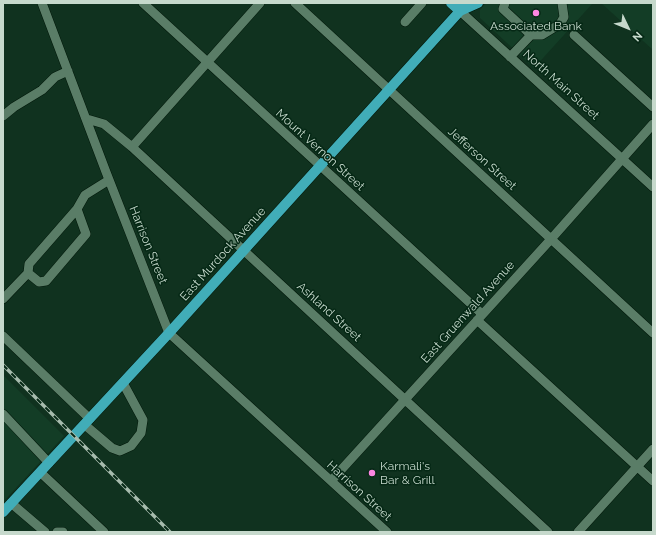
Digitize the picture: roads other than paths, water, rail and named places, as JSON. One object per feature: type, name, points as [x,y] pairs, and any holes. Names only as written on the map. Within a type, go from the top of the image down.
[{"type":"main road","name":"North Main Street","points":[[451,3],[462,7]]},
{"type":"main road","points":[[462,7],[478,3]]},
{"type":"main road","name":"East Murdock Avenue","points":[[3,512],[169,333],[462,7]]},
{"type":"street","name":"Harrison Street","points":[[42,3],[169,333],[387,532]]},
{"type":"street","name":"Mount Vernon Street","points":[[143,3],[320,165],[653,481]]},
{"type":"street","points":[[132,147],[260,3]]},
{"type":"street","name":"Jefferson Street","points":[[295,3],[552,238],[653,333]]},
{"type":"street","points":[[405,22],[422,3]]},
{"type":"street","points":[[505,3],[503,9],[531,35],[542,35],[560,24],[564,17],[562,3]]},
{"type":"street","name":"North Main Street","points":[[462,7],[510,57],[653,187]]},
{"type":"street","points":[[510,57],[531,35]]},
{"type":"street","points":[[574,35],[653,107]]},
{"type":"street","points":[[3,116],[14,107],[42,90],[55,78],[68,71]]},
{"type":"street","name":"Ashland Street","points":[[87,119],[104,124],[132,147],[406,398],[548,532]]},
{"type":"street","name":"East Gruenwald Avenue","points":[[331,481],[552,238],[653,124]]},
{"type":"street","points":[[3,299],[28,273],[29,264],[77,209],[86,195],[109,180]]},
{"type":"street","points":[[28,273],[39,282],[46,281],[86,234],[77,209]]},
{"type":"street","points":[[3,336],[112,448],[120,451],[131,446],[141,433],[143,420],[123,383]]},
{"type":"street","points":[[3,416],[49,463]]},
{"type":"street","points":[[578,532],[653,449]]},
{"type":"street","points":[[40,472],[104,532]]},
{"type":"street","points":[[11,503],[45,532]]},
{"type":"street","points":[[57,532],[63,532]]},
{"type":"railway","points":[[3,365],[170,532]]},
{"type":"place","name":"Associated Bank","points":[[536,13]]},
{"type":"place","name":"Karmali's Bar & Grill","points":[[372,473]]}]
